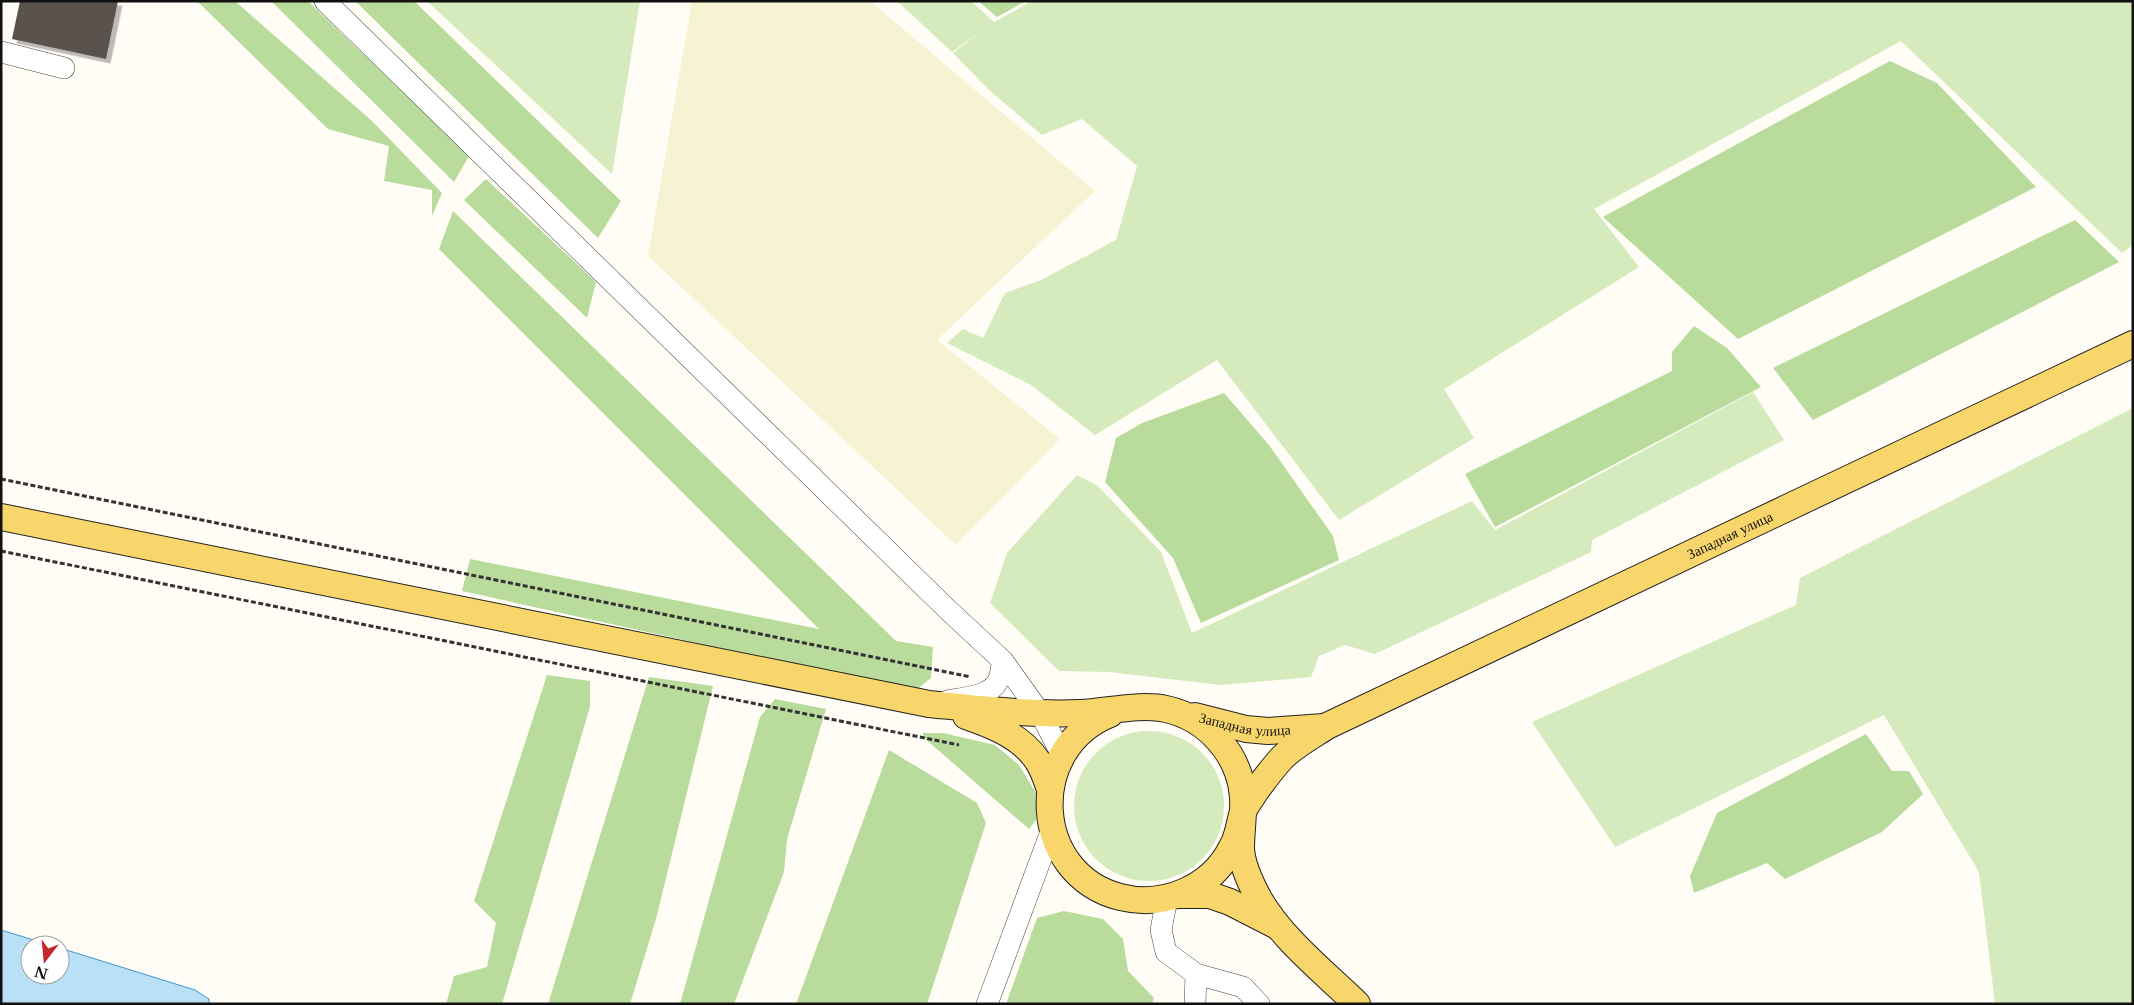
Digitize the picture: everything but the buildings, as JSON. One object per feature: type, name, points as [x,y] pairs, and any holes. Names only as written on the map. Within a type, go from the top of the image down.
[{"type":"main road","name":"Западная улица","points":[[1242,814],[1255,793],[1281,759],[1327,726],[2133,344]]},
{"type":"main road","points":[[1,517],[929,704],[1040,713],[1118,711],[1141,707],[1165,709],[1182,714],[1198,722],[1212,733],[1224,746],[1233,762],[1239,778],[1242,796],[1241,851],[1259,898],[1278,927],[1357,1004]]},
{"type":"main road","points":[[929,704],[997,727],[1021,742],[1039,762],[1050,789]]},
{"type":"main road","name":"Западная улица","points":[[1165,709],[1246,729],[1293,730],[1327,726]]},
{"type":"main road","points":[[1118,711],[1086,727],[1072,740],[1062,754],[1054,771],[1050,789],[1049,809],[1052,829],[1059,847],[1070,864],[1084,878],[1101,890],[1120,897],[1140,900],[1173,896],[1210,896],[1230,902],[1278,927]]},
{"type":"main road","points":[[1173,896],[1196,887],[1223,863],[1236,840],[1242,814]]},
{"type":"lane","points":[[325,1],[946,609],[1003,661],[1040,713],[1062,754]]},
{"type":"lane","points":[[1,52],[64,68]]},
{"type":"lane","points":[[929,704],[969,697],[991,689],[998,680],[1003,661]]},
{"type":"lane","points":[[987,1004],[1052,829]]},
{"type":"lane","points":[[1173,896],[1161,930],[1166,952],[1196,974],[1244,987],[1259,1004]]},
{"type":"lane","points":[[1195,1004],[1196,974]]},
{"type":"path","points":[[1,479],[975,678]]},
{"type":"path","points":[[1,551],[959,745]]},
{"type":"shaded area","points":[[692,1],[870,1],[1095,191],[937,340],[1060,439],[956,545],[648,256]]},
{"type":"green space","points":[[197,1],[235,1],[372,121],[442,193],[432,216],[432,190],[384,181],[389,146],[328,129]]},
{"type":"green space","points":[[271,1],[308,1],[469,156],[454,182]]},
{"type":"green space","points":[[355,1],[414,1],[621,201],[598,238]]},
{"type":"green space","points":[[427,1],[640,1],[612,174]]},
{"type":"green space","points":[[897,1],[971,1],[994,22],[1032,1],[2133,1],[2133,245],[2122,253],[1901,41],[1594,209],[1639,267],[1444,389],[1474,438],[1339,520],[1217,360],[1095,435],[1031,385],[947,343],[963,329],[983,338],[1005,293],[1041,280],[1116,240],[1137,166],[1082,119],[1042,135],[989,90],[953,53],[980,32],[952,52]]},
{"type":"green space","points":[[978,1],[1026,1],[997,17]]},
{"type":"green space","points":[[1890,61],[1937,83],[2036,187],[1738,339],[1603,217]]},
{"type":"green space","points":[[486,179],[596,282],[587,318],[464,200]]},
{"type":"green space","points":[[453,211],[896,641],[933,647],[931,678],[915,691],[462,591],[470,559],[819,629],[439,249]]},
{"type":"green space","points":[[2075,220],[2119,262],[1813,420],[1773,368]]},
{"type":"green space","points":[[1694,326],[1727,348],[1761,387],[1495,527],[1465,474],[1672,371],[1672,352]]},
{"type":"green space","points":[[1753,392],[1784,440],[1592,540],[1591,552],[1375,654],[1345,645],[1319,656],[1311,677],[1221,685],[1109,672],[1059,671],[990,603],[1007,553],[1077,475],[1098,486],[1161,552],[1192,633],[1472,501],[1495,530]]},
{"type":"green space","points":[[1224,393],[1269,445],[1333,536],[1339,560],[1201,623],[1173,558],[1105,482],[1116,438],[1142,423]]},
{"type":"green space","points":[[2133,408],[2133,1004],[1995,1004],[1979,872],[1884,715],[1615,847],[1532,722],[1796,605],[1800,578]]},
{"type":"green space","points":[[547,675],[590,681],[590,707],[502,1004],[446,1004],[454,976],[487,967],[496,923],[474,901]]},
{"type":"green space","points":[[649,677],[713,686],[656,919],[630,1004],[548,1004]]},
{"type":"green space","points":[[775,699],[826,709],[787,839],[784,872],[734,1004],[680,1004],[760,717]]},
{"type":"green space","points":[[1149,731],[1164,732],[1178,737],[1202,753],[1218,777],[1223,791],[1223,821],[1218,835],[1202,859],[1178,875],[1164,880],[1149,881],[1134,880],[1120,875],[1096,859],[1080,835],[1075,821],[1074,806],[1075,791],[1080,777],[1096,753],[1120,737],[1134,732]]},
{"type":"green space","points":[[923,733],[943,733],[995,745],[1019,765],[1036,793],[1036,820],[1029,829],[923,737]]},
{"type":"green space","points":[[1866,734],[1892,771],[1909,771],[1923,794],[1882,832],[1785,879],[1767,863],[1694,893],[1690,876],[1717,813]]},
{"type":"green space","points":[[889,750],[977,803],[986,823],[927,1004],[796,1004]]},
{"type":"green space","points":[[1064,911],[1103,919],[1123,939],[1128,971],[1154,998],[1152,1004],[1006,1004],[1037,918]]},
{"type":"water","points":[[1,930],[20,936],[20,985],[70,985],[70,951],[195,990],[209,999],[209,1004],[1,1004]]}]
